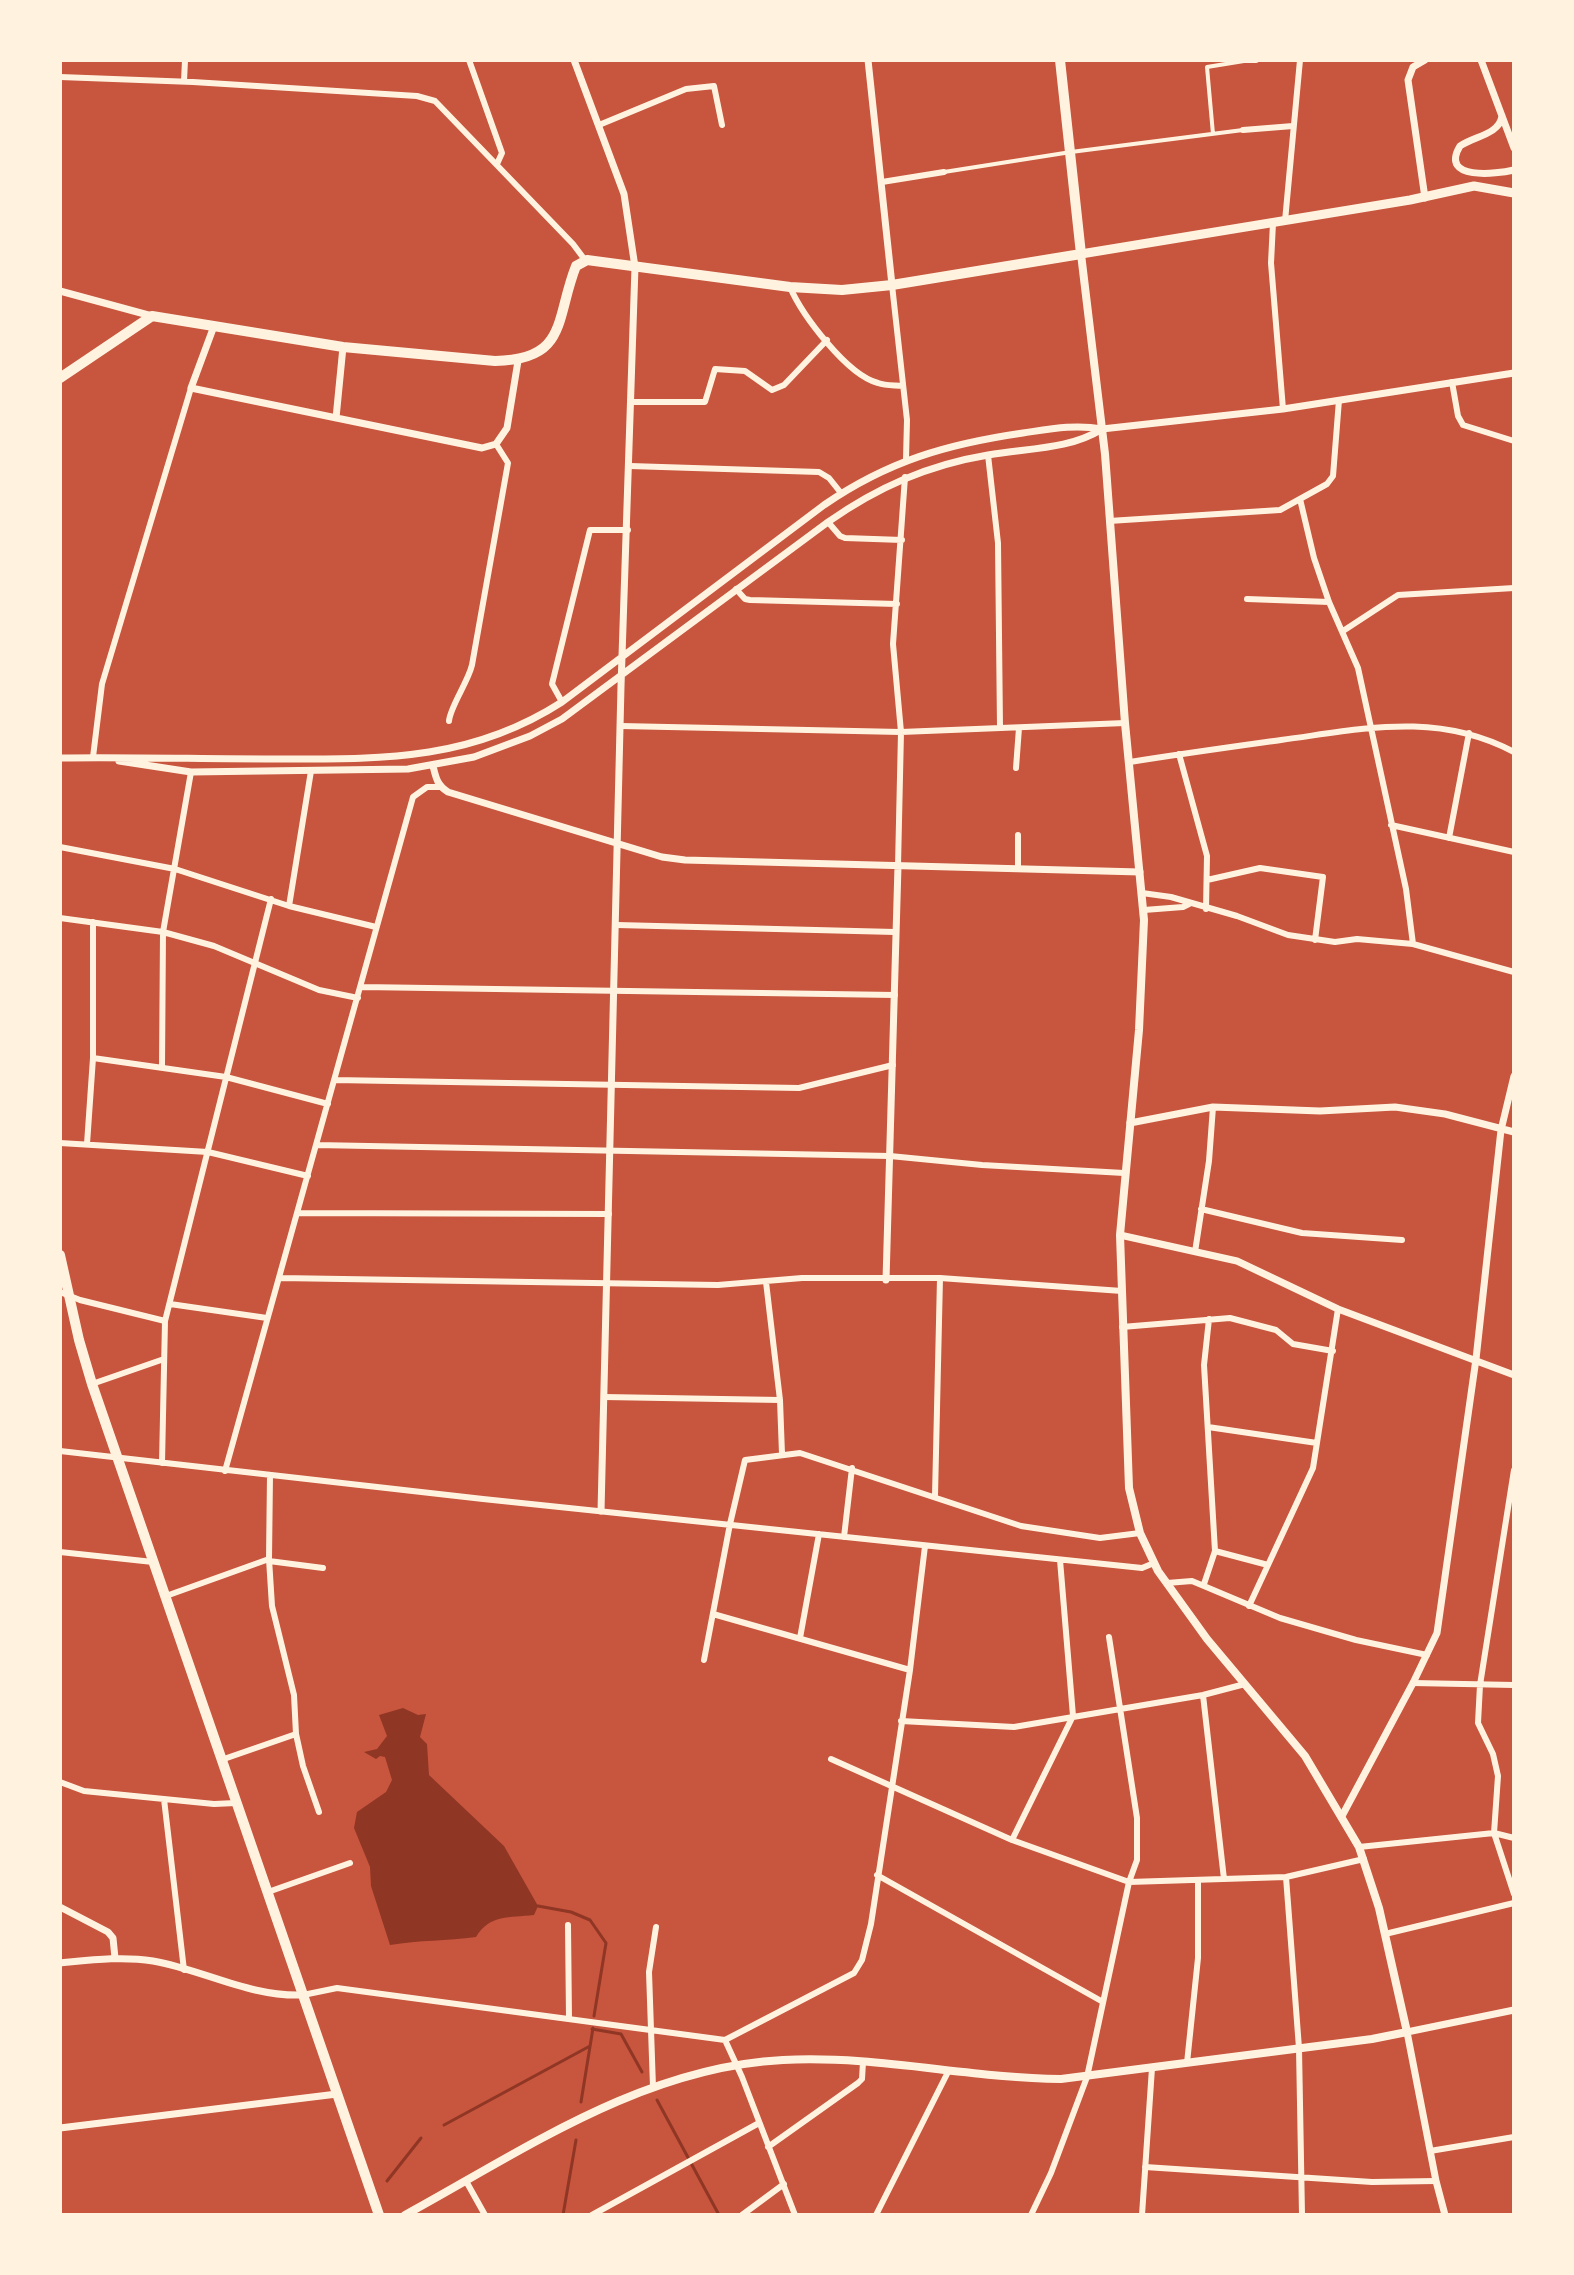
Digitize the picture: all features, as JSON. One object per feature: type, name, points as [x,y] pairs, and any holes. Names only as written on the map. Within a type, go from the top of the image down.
[{"type":"highway","points":[[60,378],[152,316],[343,347],[518,361],[542,350],[555,334],[574,271],[585,260],[790,287],[842,290],[892,285],[1081,254],[1060,60]]},
{"type":"highway","points":[[60,1255],[64,1293],[92,1384],[379,2215]]},
{"type":"main road","points":[[405,2215],[623,2098],[653,2087],[737,2066],[779,2060],[863,2062],[1018,2078],[1087,2077],[1407,2032],[1385,1934],[1359,1847],[1305,1756],[1207,1639],[1154,1563],[1140,1533],[1129,1488],[1120,1235],[1142,984],[1144,910],[1125,723],[1102,429],[1081,254],[1425,198],[1474,186],[1514,193]]},
{"type":"street","points":[[184,81],[185,60]]},
{"type":"street","points":[[469,60],[502,153],[497,164]]},
{"type":"street","points":[[574,60],[624,194],[635,267],[601,1511]]},
{"type":"street","points":[[868,60],[907,420],[906,459]]},
{"type":"street","points":[[1213,134],[1207,67],[1256,60]]},
{"type":"street","points":[[1285,221],[1300,60]]},
{"type":"street","points":[[1425,60],[1413,67],[1408,80],[1425,198]]},
{"type":"street","points":[[1481,60],[1514,148]]},
{"type":"street","points":[[60,77],[184,81],[417,96],[435,101],[585,260]]},
{"type":"street","points":[[599,125],[686,89],[714,86],[722,125]]},
{"type":"street","points":[[1502,116],[1495,130],[1466,142],[1457,151],[1458,164],[1463,169],[1487,175],[1514,170]]},
{"type":"street","points":[[882,182],[1071,152],[1293,126]]},
{"type":"street","points":[[1485,186],[1487,175]]},
{"type":"street","points":[[1273,223],[1271,277],[1283,409]]},
{"type":"street","points":[[790,287],[800,306],[857,372],[877,383],[903,386]]},
{"type":"street","points":[[60,291],[152,316]]},
{"type":"street","points":[[93,757],[102,684],[191,388],[214,326]]},
{"type":"street","points":[[631,402],[705,402],[715,369],[745,371],[772,390],[784,385],[827,340]]},
{"type":"street","points":[[336,418],[343,347]]},
{"type":"street","points":[[191,388],[482,448],[496,444],[507,428],[518,361]]},
{"type":"street","points":[[60,758],[400,757],[477,742],[518,726],[562,702],[841,493],[906,459],[987,438],[1081,425],[1102,429],[1283,409],[1514,373]]},
{"type":"street","points":[[1452,382],[1458,416],[1463,425],[1514,441]]},
{"type":"street","points":[[1109,521],[1280,510],[1327,484],[1333,476],[1339,400]]},
{"type":"street","points":[[93,757],[191,772],[390,770],[433,766],[474,757],[530,736],[562,719],[855,503],[905,477],[953,462],[1083,441],[1102,429]]},
{"type":"street","points":[[449,721],[449,714],[468,682],[472,665],[506,477],[508,463],[496,444]]},
{"type":"street","points":[[988,455],[998,543],[1000,728]]},
{"type":"street","points":[[630,466],[819,472],[829,478],[841,493]]},
{"type":"street","points":[[886,1280],[901,732],[893,644],[905,477]]},
{"type":"street","points":[[1300,499],[1314,558],[1329,602],[1358,668],[1406,889],[1413,944]]},
{"type":"street","points":[[828,522],[836,533],[845,538],[902,540]]},
{"type":"street","points":[[562,702],[552,684],[590,530],[628,530]]},
{"type":"street","points":[[1343,631],[1398,595],[1514,588]]},
{"type":"street","points":[[736,589],[750,600],[897,604]]},
{"type":"street","points":[[1247,599],[1329,602]]},
{"type":"street","points":[[621,726],[901,732],[1125,723]]},
{"type":"street","points":[[1130,762],[1371,728],[1413,725],[1469,733],[1514,752]]},
{"type":"street","points":[[1016,768],[1019,728]]},
{"type":"street","points":[[1449,838],[1469,733]]},
{"type":"street","points":[[1179,754],[1207,856],[1206,909]]},
{"type":"street","points":[[433,766],[440,787]]},
{"type":"street","points":[[289,906],[311,771]]},
{"type":"street","points":[[162,1067],[163,932],[191,772]]},
{"type":"street","points":[[225,1471],[413,797],[427,787],[440,787],[662,857],[685,860],[1140,872]]},
{"type":"street","points":[[1391,825],[1514,852]]},
{"type":"street","points":[[1018,835],[1018,869]]},
{"type":"street","points":[[60,847],[175,869],[289,906],[376,927]]},
{"type":"street","points":[[1207,880],[1260,868],[1323,877],[1315,940]]},
{"type":"street","points":[[1142,893],[1237,916],[1288,935],[1335,942],[1357,939],[1413,944],[1514,972]]},
{"type":"street","points":[[162,1463],[165,1321],[271,899]]},
{"type":"street","points":[[1144,910],[1189,904]]},
{"type":"street","points":[[60,918],[163,932],[214,946],[319,990],[358,998]]},
{"type":"street","points":[[87,1144],[93,1058],[93,922]]},
{"type":"street","points":[[617,925],[895,932]]},
{"type":"street","points":[[362,987],[895,995]]},
{"type":"street","points":[[93,1058],[226,1077],[328,1104]]},
{"type":"street","points":[[334,1080],[799,1088],[893,1065]]},
{"type":"street","points":[[1342,1816],[1437,1633],[1476,1359],[1501,1130],[1514,1076]]},
{"type":"street","points":[[1130,1123],[1213,1107],[1320,1111],[1395,1107],[1469,1119],[1514,1132]]},
{"type":"street","points":[[1195,1252],[1209,1161],[1213,1107]]},
{"type":"street","points":[[60,1143],[208,1152],[308,1176]]},
{"type":"street","points":[[316,1145],[890,1156],[1124,1173]]},
{"type":"street","points":[[1201,1209],[1302,1233],[1402,1240]]},
{"type":"street","points":[[297,1213],[609,1214]]},
{"type":"street","points":[[1120,1235],[1237,1261],[1338,1309],[1514,1375]]},
{"type":"street","points":[[280,1278],[718,1285],[802,1278],[940,1278],[1122,1291]]},
{"type":"street","points":[[935,1496],[940,1278]]},
{"type":"street","points":[[766,1282],[780,1400],[782,1454]]},
{"type":"street","points":[[64,1293],[165,1321]]},
{"type":"street","points":[[170,1304],[267,1318]]},
{"type":"street","points":[[1249,1606],[1313,1468],[1338,1309]]},
{"type":"street","points":[[1122,1327],[1230,1318],[1276,1330],[1293,1344],[1333,1351]]},
{"type":"street","points":[[1204,1584],[1215,1551],[1204,1365],[1209,1319]]},
{"type":"street","points":[[92,1384],[164,1359]]},
{"type":"street","points":[[604,1397],[780,1400]]},
{"type":"street","points":[[1208,1427],[1317,1443]]},
{"type":"street","points":[[60,1451],[1060,1560],[1142,1568],[1154,1563]]},
{"type":"street","points":[[704,1660],[745,1460],[800,1453],[1021,1526],[1100,1538],[1140,1533]]},
{"type":"street","points":[[844,1537],[852,1468]]},
{"type":"street","points":[[1514,1470],[1480,1685],[1478,1723],[1493,1754],[1498,1776],[1494,1833],[1514,1894]]},
{"type":"street","points":[[270,1475],[272,1606],[294,1695],[296,1734],[303,1766],[319,1812]]},
{"type":"street","points":[[800,1638],[819,1534]]},
{"type":"street","points":[[60,1963],[115,1958],[151,1961],[278,1996],[337,1988],[725,2040],[854,1973],[862,1960],[910,1670],[925,1546]]},
{"type":"street","points":[[1215,1551],[1268,1565]]},
{"type":"street","points":[[60,1552],[153,1562]]},
{"type":"street","points":[[166,1596],[269,1560],[323,1568]]},
{"type":"street","points":[[1012,1840],[1073,1716],[1060,1560]]},
{"type":"street","points":[[1167,1583],[1192,1581],[1204,1584],[1249,1606],[1356,1640],[1427,1655]]},
{"type":"street","points":[[713,1614],[910,1670]]},
{"type":"street","points":[[1031,2215],[1051,2173],[1087,2077],[1129,1882],[1137,1860],[1137,1818],[1109,1637]]},
{"type":"street","points":[[1413,1683],[1514,1685]]},
{"type":"street","points":[[901,1721],[1014,1727],[1203,1695],[1245,1684]]},
{"type":"street","points":[[1203,1695],[1224,1879]]},
{"type":"street","points":[[221,1760],[296,1734]]},
{"type":"street","points":[[831,1759],[1012,1840],[1129,1882],[1286,1877],[1364,1859]]},
{"type":"street","points":[[60,1782],[84,1791],[236,1803]]},
{"type":"street","points":[[164,1799],[184,1970]]},
{"type":"street","points":[[1359,1847],[1494,1833],[1514,1838]]},
{"type":"street","points":[[268,1892],[350,1863]]},
{"type":"street","points":[[877,1875],[1103,2002]]},
{"type":"street","points":[[1286,1877],[1299,2048],[1302,2215]]},
{"type":"street","points":[[1187,2063],[1198,1958],[1198,1880]]},
{"type":"street","points":[[1385,1934],[1514,1903]]},
{"type":"street","points":[[60,1907],[108,1932],[113,1938],[115,1958]]},
{"type":"street","points":[[568,1925],[569,2019]]},
{"type":"street","points":[[653,2087],[649,1972],[656,1927]]},
{"type":"street","points":[[1445,2215],[1407,2032],[1514,2010]]},
{"type":"street","points":[[725,2040],[795,2215]]},
{"type":"street","points":[[768,2147],[858,2083],[862,2079],[863,2062]]},
{"type":"street","points":[[1142,2215],[1152,2068]]},
{"type":"street","points":[[876,2215],[948,2072]]},
{"type":"street","points":[[60,2128],[337,2094]]},
{"type":"street","points":[[592,2215],[759,2123]]},
{"type":"street","points":[[1430,2151],[1514,2137]]},
{"type":"street","points":[[1145,2167],[1303,2179],[1436,2181]]},
{"type":"street","points":[[466,2181],[485,2215]]},
{"type":"street","points":[[742,2215],[784,2184]]},
{"type":"shaded area","points":[[403,1708],[418,1715],[426,1714],[420,1737],[427,1744],[429,1775],[504,1846],[538,1906],[534,1915],[494,1921],[487,1924],[476,1937],[390,1945],[371,1886],[370,1867],[354,1828],[357,1812],[386,1792],[392,1780],[385,1757],[376,1759],[364,1752],[377,1749],[387,1736],[379,1715]]},
{"type":"waterway","points":[[538,1906],[571,1912],[590,1920],[606,1943],[594,2016]]},
{"type":"waterway","points":[[581,2102],[593,2028]]},
{"type":"waterway","points":[[592,2029],[621,2034],[642,2072]]},
{"type":"waterway","points":[[444,2125],[590,2046]]},
{"type":"waterway","points":[[657,2100],[719,2215]]},
{"type":"waterway","points":[[387,2181],[421,2138]]},
{"type":"waterway","points":[[563,2215],[576,2140]]}]
